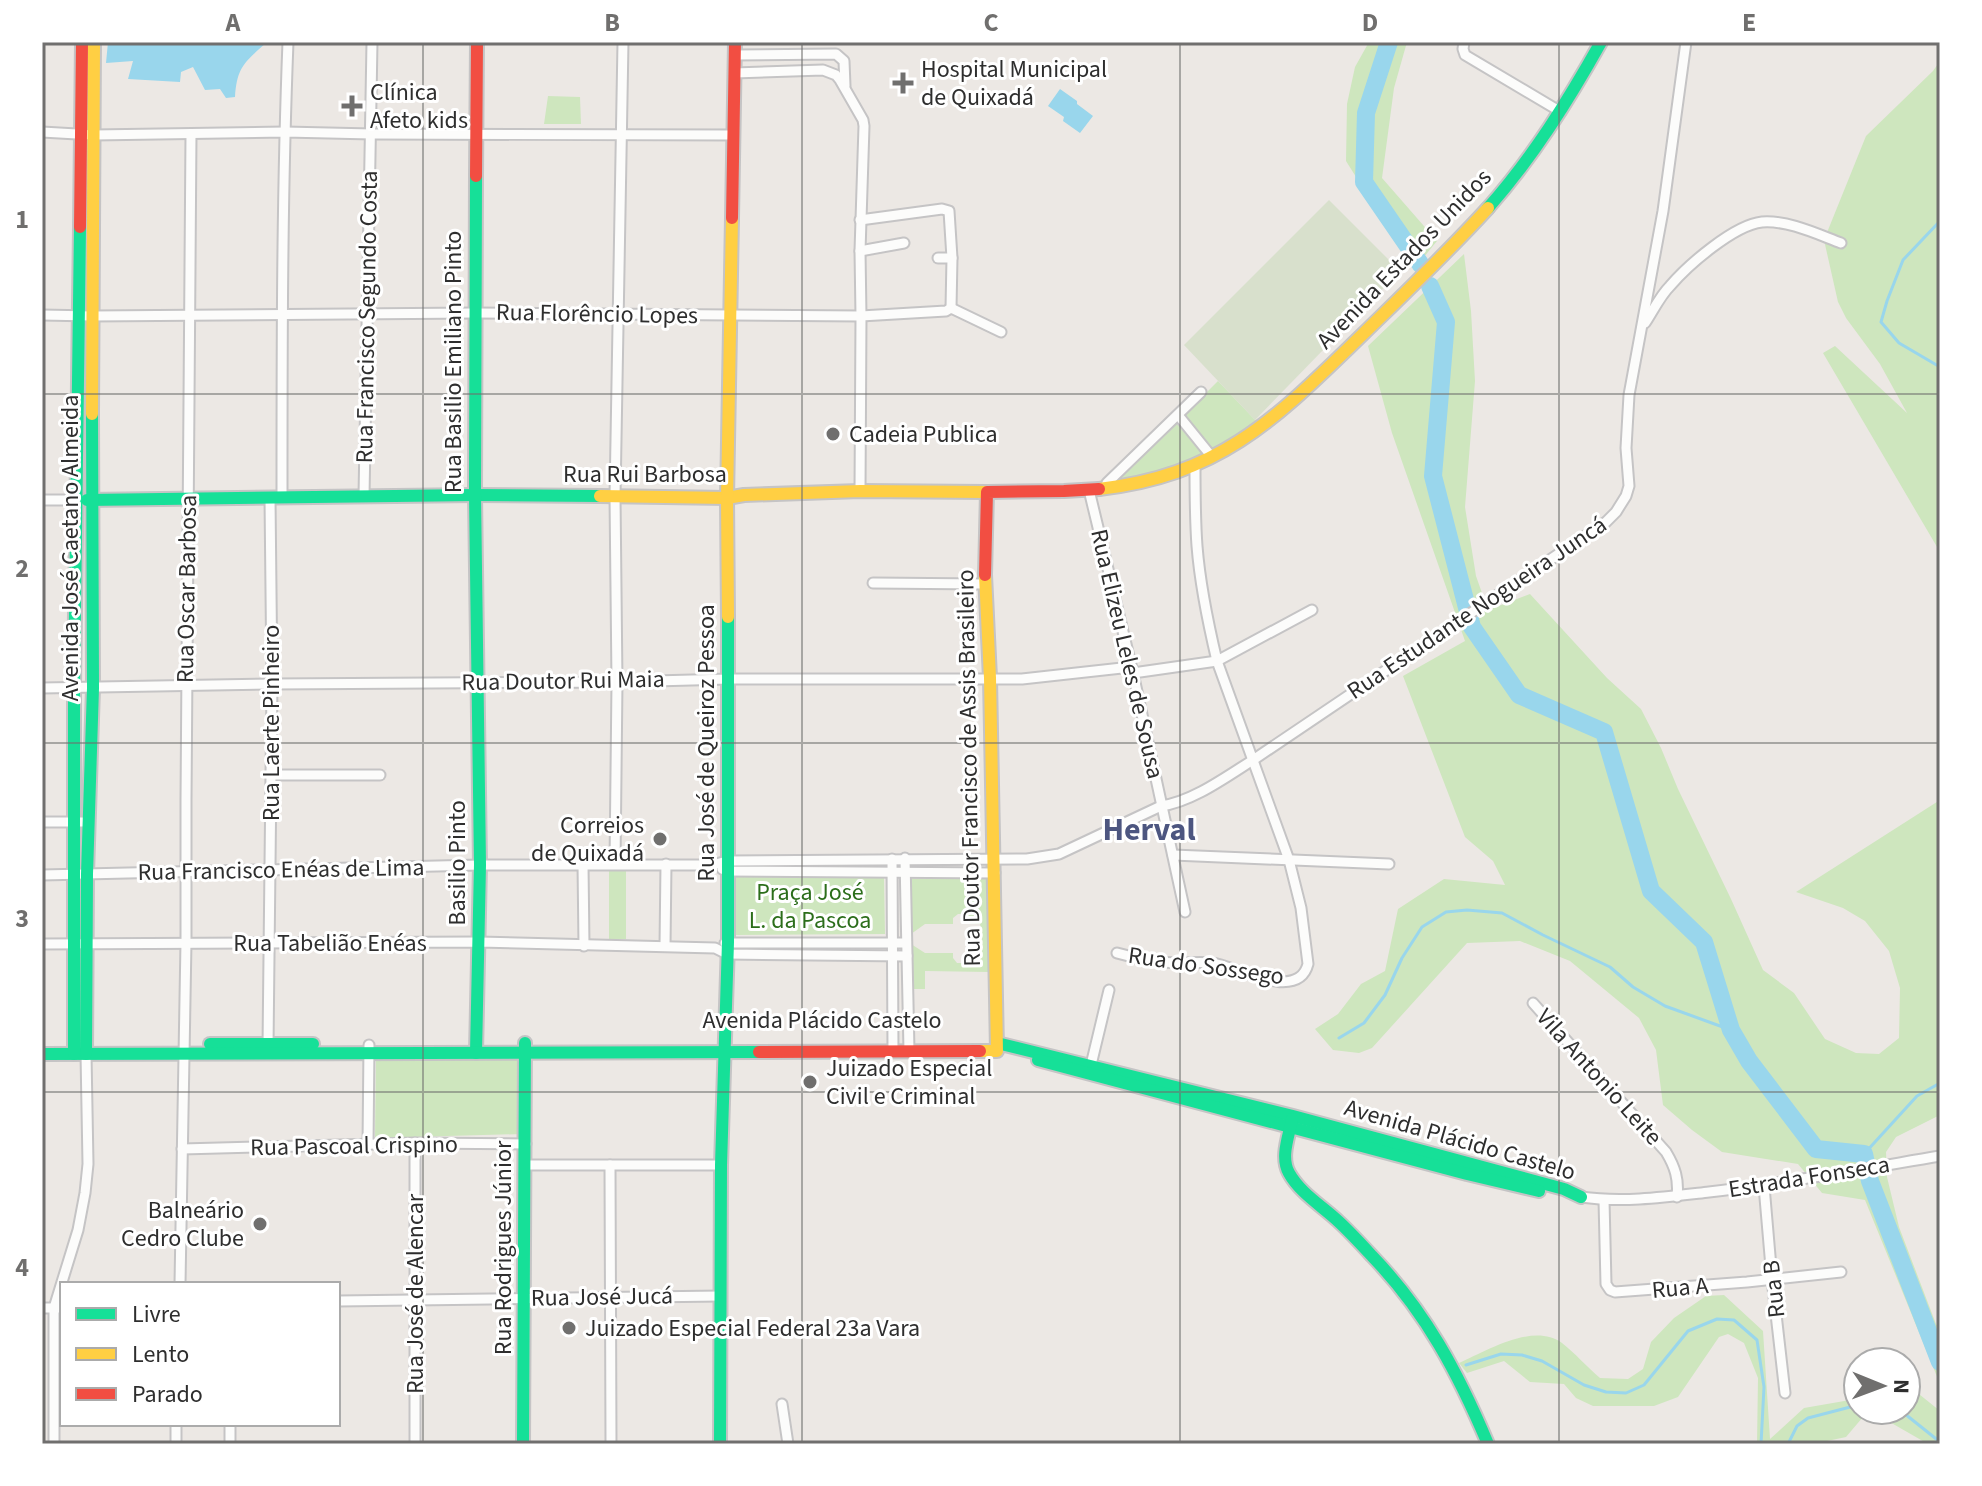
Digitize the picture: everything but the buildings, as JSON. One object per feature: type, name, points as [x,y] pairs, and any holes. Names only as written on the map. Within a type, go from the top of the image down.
[{"type":"main road","name":"Avenida José Caetano Almeida","points":[[82,42],[88,135]]},
{"type":"main road","name":"Avenida José Caetano Almeida","points":[[80,1050],[81,874],[75,822],[74,688],[86,316],[88,135],[94,42]]},
{"type":"main road","name":"Rua Basilio Emiliano Pinto","points":[[477,42],[475,495],[478,682]]},
{"type":"main road","name":"Avenida Estados Unidos","points":[[1239,444],[1300,396],[1454,246],[1511,182],[1561,112],[1601,42]]},
{"type":"main road","name":"Rua José de Queiroz Pessoa","points":[[720,1444],[729,679],[727,498],[735,49]]},
{"type":"main road","name":"Avenida José Caetano Almeida","points":[[81,874],[89,822],[93,688],[92,500],[86,316]]},
{"type":"main road","name":"Rua Rui Barbosa","points":[[78,500],[475,495],[727,498],[860,491],[1089,490],[1157,478],[1195,465],[1239,444]]},
{"type":"main road","name":"Rua Doutor Francisco de Assis Brasileiro","points":[[987,492],[985,584],[995,858],[997,1047]]},
{"type":"main road","name":"Basilio Pinto","points":[[476,1048],[480,865],[478,682]]},
{"type":"main road","name":"Avenida Plácido Castelo","points":[[42,1045],[80,1050]]},
{"type":"main road","name":"Avenida Plácido Castelo","points":[[42,1054],[80,1050],[185,1049],[997,1047],[1468,1169],[1564,1189],[1581,1197]]},
{"type":"main road","name":"Rua Rodrigues Júnior","points":[[523,1444],[525,1048]]},
{"type":"main road","name":"Avenida Plácido Castelo","points":[[1065,1063],[1091,1065],[1166,1089]]},
{"type":"main road","points":[[1292,1121],[1287,1169],[1415,1305],[1458,1376],[1488,1444]]},
{"type":"street","name":"Rua Laerte Pinheiro","points":[[268,1049],[272,684],[288,42]]},
{"type":"street","name":"Rua Francisco Segundo Costa","points":[[364,497],[372,42]]},
{"type":"street","points":[[615,864],[615,496],[623,42]]},
{"type":"street","points":[[1464,42],[1465,55],[1561,112]]},
{"type":"street","name":"Rua Estudante Nogueira Juncá","points":[[727,866],[905,858],[1027,859],[1059,854],[1161,806],[1178,803],[1253,760],[1606,522],[1616,512],[1629,486],[1626,426],[1629,395],[1663,211],[1686,42]]},
{"type":"street","points":[[735,49],[836,54],[844,61],[845,89]]},
{"type":"street","points":[[734,73],[823,70],[836,75],[863,120],[860,491]]},
{"type":"street","points":[[42,132],[88,135],[285,132],[734,135]]},
{"type":"street","name":"Rua Oscar Barbosa","points":[[180,1282],[185,1049],[191,134]]},
{"type":"street","points":[[860,220],[946,209],[950,213],[951,308],[1001,332]]},
{"type":"street","points":[[1641,329],[1669,286],[1707,250],[1742,228],[1762,222],[1791,225],[1841,243]]},
{"type":"street","points":[[860,251],[904,243]]},
{"type":"street","points":[[938,258],[952,258]]},
{"type":"street","name":"Rua Florêncio Lopes","points":[[42,315],[619,313],[861,316],[946,311],[951,308]]},
{"type":"street","points":[[1105,488],[1201,392]]},
{"type":"street","points":[[1178,415],[1212,457]]},
{"type":"street","points":[[1195,465],[1197,545],[1203,598],[1217,661],[1289,860]]},
{"type":"street","name":"Rua Elizeu Leles de Sousa","points":[[1089,490],[1185,912]]},
{"type":"street","name":"Rua Rui Barbosa","points":[[42,500],[78,500]]},
{"type":"street","points":[[873,583],[985,584]]},
{"type":"street","name":"Rua Doutor Rui Maia","points":[[42,688],[729,679],[1022,679],[1217,661],[1312,610]]},
{"type":"street","points":[[271,775],[380,775]]},
{"type":"street","points":[[42,822],[89,822]]},
{"type":"street","points":[[1173,855],[1389,864]]},
{"type":"street","points":[[905,858],[909,1046]]},
{"type":"street","points":[[892,859],[893,1046]]},
{"type":"street","name":"Rua do Sossego","points":[[1117,953],[1158,962],[1218,964],[1258,979],[1283,981],[1302,976],[1307,969],[1308,957],[1301,908],[1289,860]]},
{"type":"street","points":[[583,864],[584,946]]},
{"type":"street","points":[[665,946],[666,864]]},
{"type":"street","name":"Rua Francisco Enéas de Lima","points":[[42,875],[480,865],[727,866]]},
{"type":"street","points":[[727,866],[892,873],[995,873]]},
{"type":"street","name":"Rua Tabelião Enéas","points":[[42,944],[479,942],[727,948]]},
{"type":"street","points":[[727,948],[906,943]]},
{"type":"street","points":[[727,948],[907,956]]},
{"type":"street","name":"Rua do Sossego","points":[[1091,1065],[1109,990]]},
{"type":"street","name":"Vila Antonio Leite","points":[[1533,1003],[1666,1152],[1679,1182],[1677,1197]]},
{"type":"street","points":[[368,1145],[369,1049]]},
{"type":"street","points":[[65,1282],[78,1230],[88,1164],[80,1050]]},
{"type":"street","name":"Rua Pascoal Crispino","points":[[182,1149],[415,1143],[526,1144]]},
{"type":"street","name":"Rua José de Alencar","points":[[415,1143],[415,1444]]},
{"type":"street","name":"Estrada Fonseca","points":[[1677,1197],[1764,1186],[1940,1156]]},
{"type":"street","points":[[525,1165],[721,1165]]},
{"type":"street","points":[[610,1165],[611,1444]]},
{"type":"street","name":"Rua B","points":[[1764,1186],[1785,1393]]},
{"type":"street","name":"Avenida Plácido Castelo","points":[[1581,1197],[1637,1200],[1677,1197]]},
{"type":"street","name":"Rua A","points":[[1604,1200],[1605,1275],[1610,1290],[1624,1292],[1841,1272]]},
{"type":"street","name":"Rua José Jucá","points":[[340,1301],[721,1296]]},
{"type":"street","points":[[42,1308],[58,1308],[54,1444]]},
{"type":"street","points":[[782,1404],[788,1444]]},
{"type":"street","points":[[230,1427],[230,1444]]},
{"type":"green space","points":[[1369,42],[1407,42],[1394,88],[1382,178],[1437,241],[1414,269],[1346,161],[1347,104],[1355,67]]},
{"type":"green space","points":[[1940,61],[1940,552],[1823,353],[1835,346],[1907,413],[1880,364],[1838,302],[1824,240],[1866,136]]},
{"type":"green space","points":[[548,96],[580,97],[581,124],[544,124]]},
{"type":"green space","points":[[1329,200],[1400,271],[1255,420],[1184,345]]},
{"type":"green space","points":[[1464,254],[1475,381],[1465,507],[1476,576],[1488,610],[1530,594],[1607,678],[1641,709],[1763,970],[1794,993],[1825,1039],[1856,1053],[1879,1054],[1899,1038],[1900,988],[1889,951],[1865,921],[1843,908],[1796,892],[1940,800],[1940,1115],[1896,1137],[1886,1152],[1887,1177],[1899,1227],[1940,1329],[1940,1384],[1865,1200],[1822,1193],[1798,1164],[1722,1152],[1692,1130],[1663,1105],[1656,1050],[1639,1018],[1570,961],[1520,941],[1467,943],[1372,1048],[1359,1053],[1333,1050],[1315,1029],[1338,1014],[1361,984],[1385,971],[1398,909],[1444,879],[1505,885],[1493,861],[1465,837],[1403,676],[1465,641],[1392,433],[1368,346]]},
{"type":"green space","points":[[1218,381],[1258,423],[1213,452],[1183,416]]},
{"type":"green space","points":[[1177,424],[1203,455],[1155,474],[1119,480]]},
{"type":"green space","points":[[609,867],[626,867],[626,939],[609,939]]},
{"type":"green space","name":"Praça José L. da Pascoa","points":[[735,877],[884,877],[885,934],[736,935]]},
{"type":"green space","points":[[910,879],[989,879],[989,972],[925,971],[925,989],[912,989],[911,944],[925,953],[953,953],[957,963],[966,963],[970,953],[980,952],[982,933],[980,924],[970,924],[966,914],[958,914],[953,918],[953,924],[925,924],[911,934]]},
{"type":"green space","points":[[522,1057],[522,1134],[375,1138],[376,1058]]},
{"type":"green space","points":[[1724,1295],[1763,1331],[1770,1439],[1804,1408],[1842,1401],[1842,1426],[1855,1426],[1846,1437],[1813,1444],[1757,1444],[1758,1378],[1744,1343],[1728,1334],[1719,1337],[1678,1397],[1654,1406],[1593,1406],[1576,1398],[1564,1384],[1530,1382],[1504,1361],[1467,1373],[1459,1363],[1524,1337],[1550,1337],[1562,1343],[1600,1378],[1628,1379],[1643,1369],[1651,1342],[1674,1318],[1706,1296]]},
{"type":"green space","points":[[1922,1396],[1940,1411],[1940,1444],[1928,1444],[1897,1426],[1922,1426]]},
{"type":"water","points":[[108,42],[267,42],[244,65],[235,97],[226,98],[220,89],[205,90],[193,67],[181,72],[180,82],[128,79],[133,61],[106,63]]},
{"type":"water","points":[[1060,89],[1093,116],[1080,133],[1048,106]]},
{"type":"waterway","points":[[1389,42],[1366,113],[1364,182],[1421,265]]},
{"type":"waterway","points":[[1940,221],[1903,260],[1881,322],[1899,343],[1940,367]]},
{"type":"waterway","points":[[1430,286],[1446,322],[1433,476],[1472,627],[1519,695],[1604,732],[1651,891],[1704,942],[1731,1030],[1749,1061],[1816,1149],[1864,1154],[1870,1181],[1940,1362]]},
{"type":"waterway","points":[[1339,1038],[1364,1023],[1385,995],[1402,958],[1422,927],[1446,912],[1467,910],[1502,913],[1610,967],[1633,987],[1665,1006],[1731,1030]]},
{"type":"waterway","points":[[1864,1154],[1917,1096],[1940,1083]]},
{"type":"waterway","points":[[1466,1365],[1501,1354],[1522,1355],[1542,1361],[1584,1385],[1606,1392],[1626,1393],[1644,1385],[1688,1331],[1717,1319],[1734,1320],[1757,1340],[1764,1387],[1761,1444]]},
{"type":"waterway","points":[[1788,1444],[1797,1426],[1808,1418],[1842,1409]]},
{"type":"waterway","points":[[1920,1426],[1940,1442]]},
{"type":"traffic: fast","points":[[1488,208],[1549,128],[1601,42]]},
{"type":"traffic: fast","points":[[476,176],[475,495],[480,865],[476,1053]]},
{"type":"traffic: fast","points":[[74,1054],[74,688],[80,227]]},
{"type":"traffic: fast","points":[[86,1054],[87,874],[93,688],[92,414]]},
{"type":"traffic: fast","points":[[87,500],[600,496]]},
{"type":"traffic: fast","points":[[720,1444],[721,1165],[728,942],[728,617]]},
{"type":"traffic: fast","points":[[523,1444],[525,1043]]},
{"type":"traffic: fast","points":[[997,1043],[1293,1116],[1564,1189],[1581,1197]]},
{"type":"traffic: fast","points":[[210,1044],[313,1044]]},
{"type":"traffic: fast","points":[[42,1054],[759,1052]]},
{"type":"traffic: fast","points":[[1038,1060],[1539,1191]]},
{"type":"traffic: fast","points":[[1292,1119],[1285,1153],[1289,1173],[1305,1193],[1355,1238],[1409,1299],[1439,1344],[1488,1444]]},
{"type":"traffic: slow","points":[[92,414],[94,42]]},
{"type":"traffic: slow","points":[[1099,489],[1142,482],[1181,470],[1246,437],[1332,364],[1488,208]]},
{"type":"traffic: slow","points":[[728,617],[732,218]]},
{"type":"traffic: slow","points":[[600,496],[727,498],[860,491],[987,492]]},
{"type":"traffic: slow","points":[[980,1051],[997,1051],[990,678],[985,575]]},
{"type":"traffic: jam","points":[[80,227],[82,42]]},
{"type":"traffic: jam","points":[[476,176],[477,42]]},
{"type":"traffic: jam","points":[[732,218],[735,42]]},
{"type":"traffic: jam","points":[[985,575],[987,492],[1099,489]]},
{"type":"traffic: jam","points":[[759,1052],[980,1051]]},
{"type":"place","name":"Hospital Municipal de Quixadá","points":[[903,83]]},
{"type":"place","name":"Clínica Afeto kids","points":[[352,106]]},
{"type":"place","name":"Cadeia Publica","points":[[833,434]]},
{"type":"place","name":"Correios de Quixadá","points":[[660,839]]},
{"type":"place","name":"Juizado Especial Civil e Criminal","points":[[810,1082]]},
{"type":"place","name":"Balneário Cedro Clube","points":[[260,1224]]},
{"type":"place","name":"Juizado Especial Federal 23a Vara","points":[[569,1328]]},
{"type":"district","name":"Herval","points":[[1149,830]]}]
